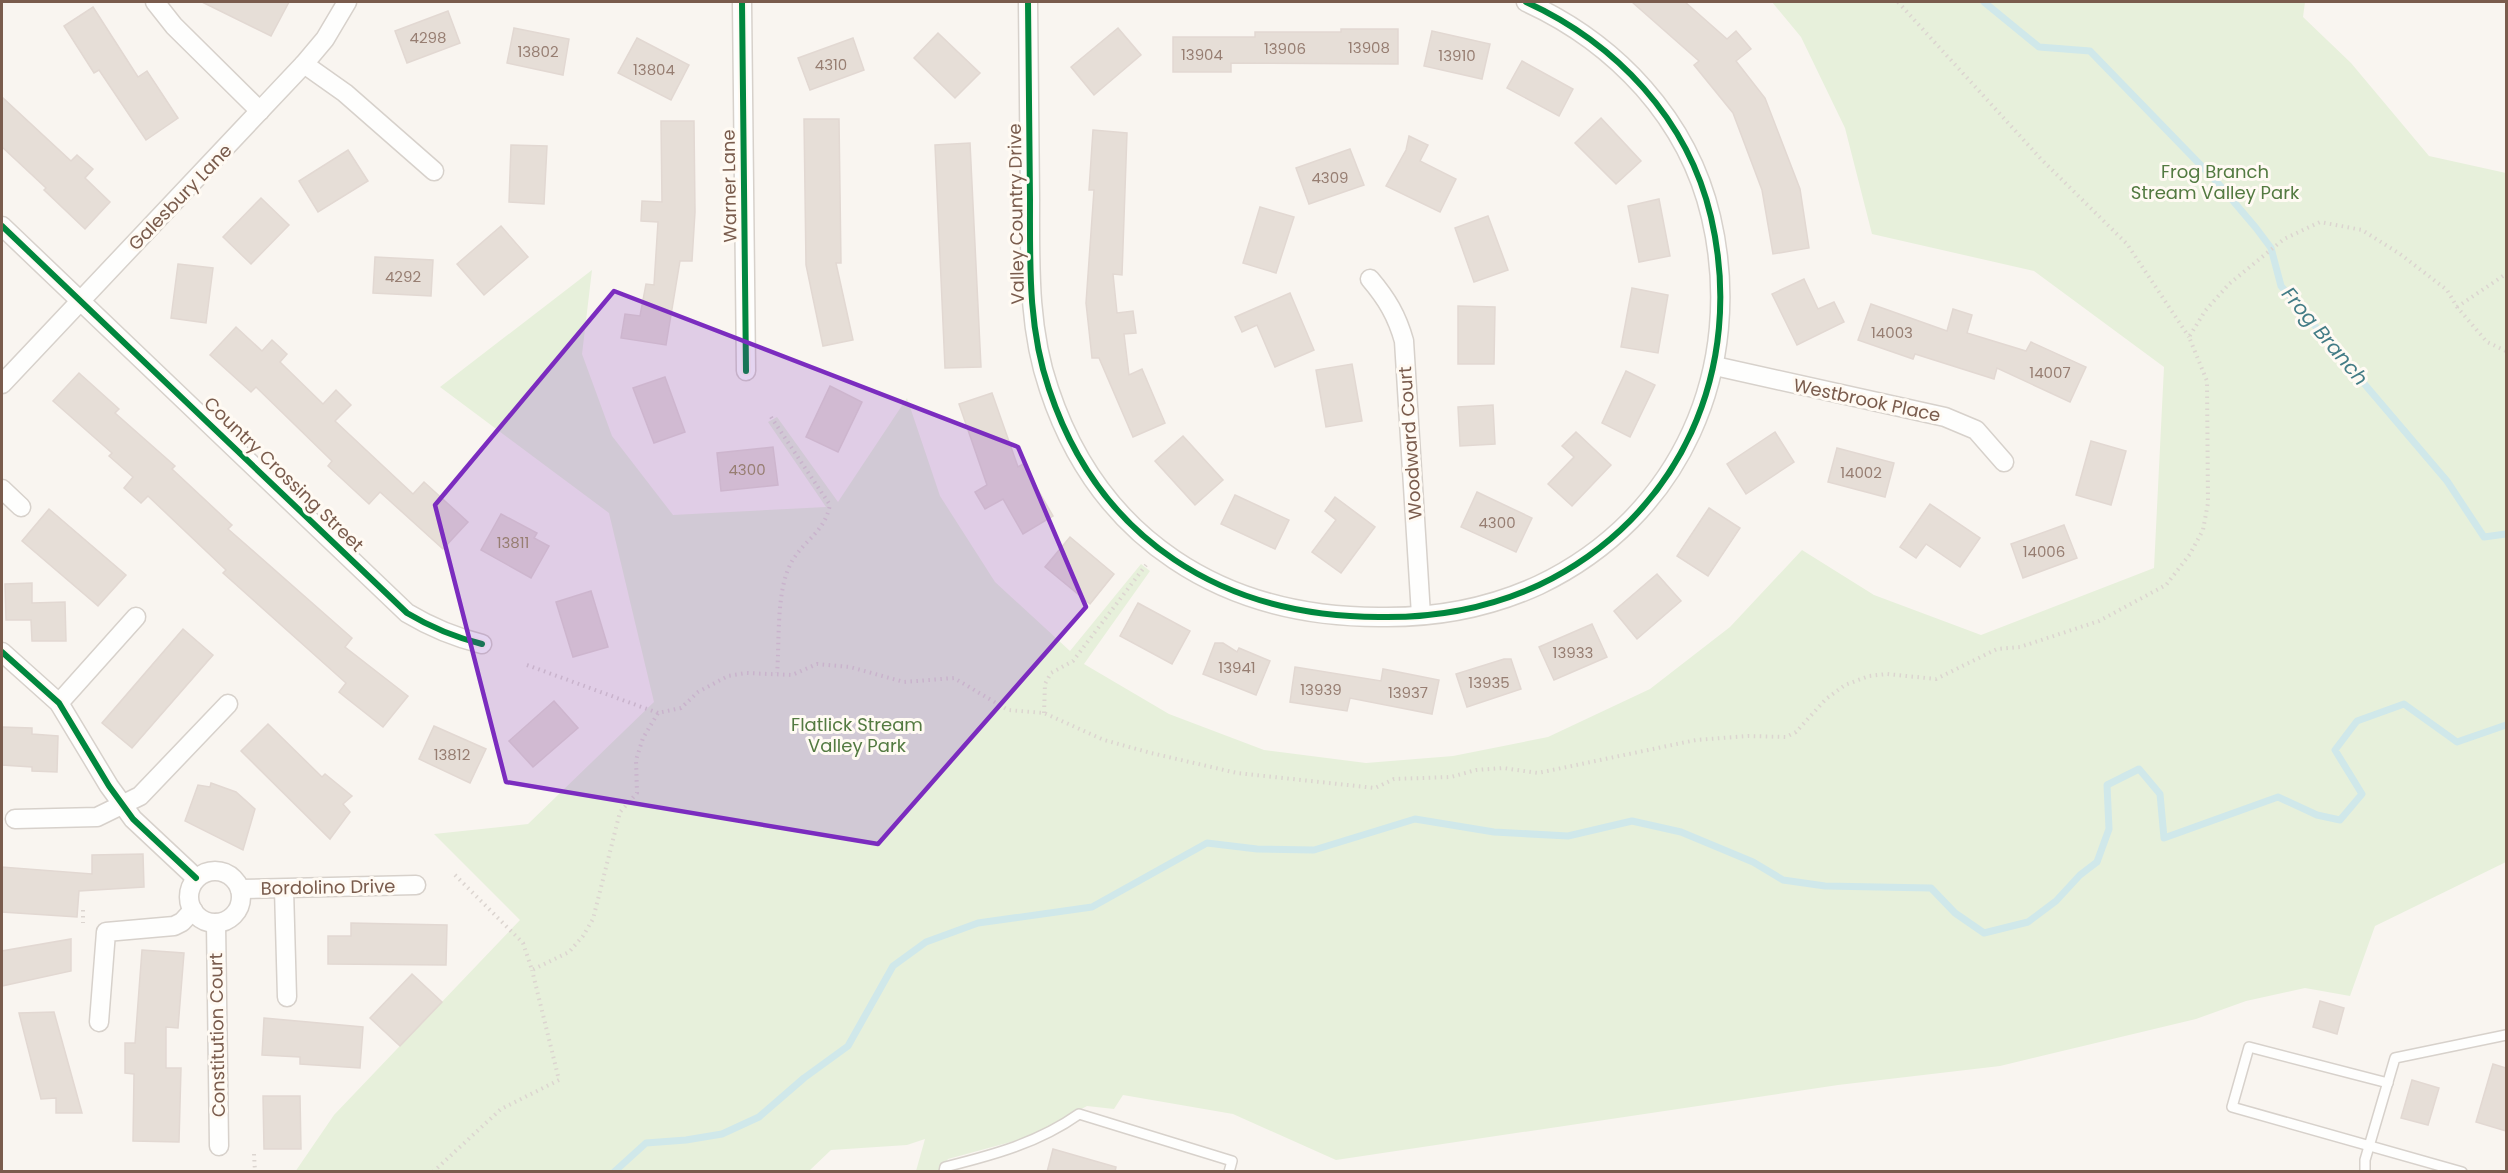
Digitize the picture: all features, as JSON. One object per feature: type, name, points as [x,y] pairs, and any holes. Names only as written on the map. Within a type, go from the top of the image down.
[{"type":"street","points":[[155,2],[174,26],[261,111]]},
{"type":"street","name":"Galesbury Lane","points":[[2,384],[261,111],[325,39],[348,2]]},
{"type":"street","name":"Warner Lane","points":[[742,2],[746,370]]},
{"type":"street","name":"Valley Country Drive","points":[[1028,2],[1033,319],[1049,389],[1084,465],[1105,497],[1163,552],[1200,577],[1242,596],[1275,607],[1350,617],[1421,615],[1465,609],[1538,585],[1575,564],[1609,539],[1647,502],[1672,468],[1696,423],[1715,366],[1721,311],[1717,245],[1704,191],[1680,139],[1655,101],[1624,66],[1575,27],[1526,2]]},
{"type":"street","points":[[303,64],[345,93],[434,171]]},
{"type":"street","name":"Country Crossing Street","points":[[2,226],[407,613],[454,638],[482,644]]},
{"type":"street","name":"Woodward Court","points":[[1370,279],[1388,300],[1398,320],[1404,341],[1421,615]]},
{"type":"street","name":"Westbrook Place","points":[[1715,366],[1957,421],[1976,430],[2004,462]]},
{"type":"street","points":[[2,489],[21,507]]},
{"type":"street","points":[[59,703],[136,617]]},
{"type":"street","points":[[2,655],[59,703],[133,819],[196,878]]},
{"type":"street","points":[[15,819],[97,817],[140,796],[228,704]]},
{"type":"street","points":[[211,870],[220,871],[235,879],[240,889],[241,904],[230,919],[216,923],[205,921],[192,910],[189,893],[196,878],[211,870]]},
{"type":"street","name":"Bordolino Drive","points":[[240,889],[416,885]]},
{"type":"street","points":[[284,889],[287,997]]},
{"type":"street","points":[[99,1022],[106,932],[174,926],[182,922],[192,910]]},
{"type":"street","name":"Constitution Court","points":[[216,923],[219,1146]]},
{"type":"lane","points":[[2365,1172],[2365,1160],[2395,1058],[2506,1035]]},
{"type":"lane","points":[[2388,1083],[2249,1047],[2232,1107],[2370,1144],[2462,1172]]},
{"type":"lane","points":[[944,1172],[945,1167],[997,1154],[1040,1138],[1079,1114],[1232,1161],[1229,1172]]},
{"type":"path","points":[[527,665],[658,713],[681,708],[698,692],[728,676],[792,675],[817,664],[850,667],[904,682],[954,678],[1008,710],[1044,713],[1104,740],[1237,773],[1375,788],[1394,779],[1451,777],[1476,770],[1503,768],[1538,773],[1696,740],[1748,736],[1786,737],[1797,732],[1826,699],[1845,685],[1869,676],[1887,674],[1936,679],[1997,650],[2020,647],[2099,621],[2166,585],[2190,554],[2203,530],[2208,503],[2207,381],[2189,337],[2127,244],[2041,159],[1898,2]]},
{"type":"path","points":[[2189,337],[2205,312],[2229,284],[2284,239],[2320,222],[2362,230],[2400,254],[2447,290],[2457,307],[2487,342],[2506,351]]},
{"type":"path","points":[[2457,307],[2506,274]]},
{"type":"path","points":[[771,417],[830,505],[824,525],[794,558],[788,571],[778,631],[777,674]]},
{"type":"path","points":[[1044,713],[1045,684],[1051,673],[1073,661],[1146,565]]},
{"type":"path","points":[[532,970],[569,952],[583,936],[593,919],[620,812],[637,794],[636,760],[644,738],[658,713]]},
{"type":"path","points":[[433,1172],[501,1109],[559,1080],[532,970],[523,943],[455,875]]},
{"type":"path","points":[[83,910],[83,922]]},
{"type":"path","points":[[254,1154],[255,1172]]},
{"type":"highlighted area","points":[[614,291],[1018,447],[1086,607],[878,844],[506,782],[435,505]]},
{"type":"green space","points":[[1772,2],[2305,2],[2303,17],[2351,63],[2429,156],[2506,173],[2506,862],[2375,926],[2350,996],[2305,988],[2246,1001],[2196,1019],[2000,1066],[1838,1085],[1336,1160],[1233,1114],[1123,1095],[1114,1109],[1087,1106],[1029,1137],[948,1159],[940,1171],[916,1171],[925,1139],[907,1145],[831,1150],[809,1171],[295,1172],[334,1115],[520,920],[434,834],[528,824],[654,702],[609,513],[440,387],[592,270],[582,354],[612,436],[673,515],[826,507],[768,422],[777,417],[838,502],[907,398],[940,496],[995,582],[1070,651],[1141,564],[1150,571],[1084,664],[1169,714],[1264,750],[1366,763],[1453,756],[1548,737],[1650,689],[1730,627],[1802,550],[1874,595],[1981,635],[2154,568],[2164,367],[2034,271],[1872,234],[1845,128],[1801,37]]},
{"type":"building","points":[[202,2],[289,2],[271,36]]},
{"type":"building","points":[[1632,2],[1685,2],[1727,39],[1736,31],[1751,49],[1736,61],[1765,98],[1800,189],[1809,248],[1773,254],[1762,190],[1733,113],[1694,65],[1699,61]]},
{"type":"building","points":[[93,7],[138,77],[147,71],[178,118],[146,140],[99,70],[94,73],[64,26]]},
{"type":"building","points":[[448,11],[460,43],[407,63],[395,31]]},
{"type":"building","points":[[514,28],[569,39],[563,75],[507,63]]},
{"type":"building","points":[[1118,28],[1141,55],[1094,95],[1071,67]]},
{"type":"building","points":[[1341,29],[1398,29],[1398,64],[1231,63],[1231,72],[1173,72],[1173,37],[1255,37],[1255,32],[1341,32]]},
{"type":"building","points":[[1432,31],[1490,44],[1482,79],[1424,66]]},
{"type":"building","points":[[938,33],[980,73],[955,98],[914,58]]},
{"type":"building","points":[[637,38],[689,65],[671,100],[618,73]]},
{"type":"building","points":[[853,38],[864,70],[810,90],[798,58]]},
{"type":"building","points":[[1522,61],[1573,89],[1559,116],[1507,88]]},
{"type":"building","points":[[2,97],[71,161],[77,155],[93,169],[85,178],[110,202],[85,229],[2,147]]},
{"type":"building","points":[[1601,118],[1641,161],[1616,184],[1575,143]]},
{"type":"building","points":[[804,119],[839,119],[841,263],[836,263],[853,340],[823,346],[806,265]]},
{"type":"building","points":[[661,121],[694,121],[695,212],[692,261],[680,261],[666,345],[621,338],[625,314],[640,316],[646,284],[654,285],[658,222],[641,221],[642,201],[662,202]]},
{"type":"building","points":[[1093,130],[1127,133],[1122,275],[1113,274],[1117,313],[1133,311],[1136,333],[1124,334],[1129,375],[1142,369],[1165,423],[1133,437],[1099,358],[1092,358],[1086,303],[1094,190],[1089,190]]},
{"type":"building","points":[[1409,136],[1428,145],[1420,161],[1456,179],[1440,212],[1386,186],[1406,150]]},
{"type":"building","points":[[970,143],[981,367],[945,368],[935,145]]},
{"type":"building","points":[[511,145],[547,146],[544,204],[509,202]]},
{"type":"building","points":[[1350,149],[1364,185],[1309,204],[1296,168]]},
{"type":"building","points":[[348,150],[368,181],[318,212],[299,181]]},
{"type":"building","points":[[261,198],[289,225],[251,264],[223,237]]},
{"type":"building","points":[[1659,199],[1670,256],[1639,262],[1628,206]]},
{"type":"building","points":[[1260,207],[1294,217],[1276,273],[1243,263]]},
{"type":"building","points":[[1488,216],[1508,270],[1474,282],[1455,228]]},
{"type":"building","points":[[501,226],[528,257],[484,295],[457,264]]},
{"type":"building","points":[[375,257],[433,260],[431,296],[373,293]]},
{"type":"building","points":[[178,264],[213,268],[206,323],[171,318]]},
{"type":"building","points":[[1804,279],[1818,309],[1834,302],[1844,322],[1797,345],[1772,294]]},
{"type":"building","points":[[1632,288],[1668,295],[1658,353],[1621,347]]},
{"type":"building","points":[[1290,293],[1314,350],[1275,367],[1257,325],[1242,332],[1235,317]]},
{"type":"building","points":[[1871,304],[1947,331],[1953,309],[1972,315],[1967,333],[2026,351],[2031,342],[2086,367],[2070,402],[1997,368],[1994,379],[1915,354],[1913,359],[1858,340]]},
{"type":"building","points":[[1458,306],[1495,307],[1494,364],[1458,364]]},
{"type":"building","points":[[236,327],[262,351],[272,340],[287,354],[280,362],[323,404],[336,390],[351,405],[335,421],[413,494],[424,482],[468,522],[443,549],[380,492],[369,504],[328,466],[332,461],[256,387],[251,392],[210,355]]},
{"type":"building","points":[[1352,364],[1362,421],[1326,427],[1316,370]]},
{"type":"building","points":[[1626,371],[1655,385],[1630,437],[1602,423]]},
{"type":"building","points":[[79,373],[119,409],[115,413],[175,466],[172,469],[232,525],[228,529],[352,638],[345,647],[408,696],[383,727],[339,692],[346,683],[223,573],[226,570],[148,496],[141,503],[124,488],[133,477],[109,456],[112,453],[53,401]]},
{"type":"building","points":[[665,377],[685,432],[654,443],[633,388]]},
{"type":"building","points":[[830,386],[862,402],[838,452],[806,437]]},
{"type":"building","points":[[992,393],[1018,467],[1023,464],[1053,516],[1023,534],[1003,499],[985,509],[975,492],[987,485],[959,404]]},
{"type":"building","points":[[1493,405],[1495,444],[1460,446],[1458,407]]},
{"type":"building","points":[[1576,432],[1611,465],[1572,506],[1548,484],[1574,457],[1562,446]]},
{"type":"building","points":[[1775,432],[1794,462],[1746,494],[1727,464]]},
{"type":"building","points":[[1183,436],[1223,480],[1195,505],[1155,461]]},
{"type":"building","points":[[2091,441],[2126,451],[2111,505],[2076,495]]},
{"type":"building","points":[[773,447],[778,485],[721,491],[717,453]]},
{"type":"building","points":[[1837,448],[1894,463],[1885,497],[1828,482]]},
{"type":"building","points":[[1477,492],[1532,518],[1516,552],[1461,527]]},
{"type":"building","points":[[1235,495],[1289,520],[1275,549],[1221,524]]},
{"type":"building","points":[[1335,497],[1375,527],[1341,573],[1312,552],[1336,520],[1325,511]]},
{"type":"building","points":[[1930,504],[1980,538],[1960,567],[1926,544],[1916,558],[1900,547]]},
{"type":"building","points":[[1709,508],[1740,528],[1708,576],[1677,556]]},
{"type":"building","points":[[49,509],[126,575],[98,606],[22,541]]},
{"type":"building","points":[[501,514],[537,533],[534,538],[549,546],[531,578],[481,550]]},
{"type":"building","points":[[2064,525],[2077,558],[2023,578],[2011,544]]},
{"type":"building","points":[[1070,537],[1114,574],[1090,604],[1045,567]]},
{"type":"building","points":[[1657,574],[1681,601],[1637,639],[1614,611]]},
{"type":"building","points":[[32,583],[32,603],[65,602],[66,641],[32,641],[31,620],[6,620],[5,584]]},
{"type":"building","points":[[591,591],[608,647],[573,657],[556,602]]},
{"type":"building","points":[[1138,603],[1190,631],[1172,664],[1120,636]]},
{"type":"building","points":[[1592,624],[1607,657],[1554,680],[1539,647]]},
{"type":"building","points":[[183,629],[213,655],[132,748],[102,723]]},
{"type":"building","points":[[1215,643],[1223,643],[1237,652],[1239,648],[1270,661],[1256,695],[1203,674]]},
{"type":"building","points":[[1504,659],[1511,659],[1521,689],[1467,707],[1456,674]]},
{"type":"building","points":[[1295,667],[1381,681],[1383,669],[1439,680],[1432,714],[1350,698],[1347,711],[1290,702]]},
{"type":"building","points":[[554,701],[578,728],[533,767],[509,741]]},
{"type":"building","points":[[268,724],[322,777],[325,774],[352,796],[343,804],[350,812],[330,839],[241,751]]},
{"type":"building","points":[[434,726],[486,749],[470,783],[419,759]]},
{"type":"building","points":[[2,727],[32,728],[32,734],[58,736],[57,772],[32,771],[32,767],[2,765]]},
{"type":"building","points":[[211,783],[236,792],[255,809],[243,850],[185,821],[198,785],[210,787]]},
{"type":"building","points":[[143,854],[144,887],[79,891],[77,917],[2,912],[2,867],[92,874],[92,855]]},
{"type":"building","points":[[351,923],[447,925],[446,965],[328,964],[328,936],[351,936]]},
{"type":"building","points":[[71,939],[71,971],[2,986],[2,951]]},
{"type":"building","points":[[142,950],[184,953],[178,1028],[166,1027],[166,1068],[181,1068],[179,1142],[133,1141],[134,1074],[125,1073],[125,1043],[135,1043]]},
{"type":"building","points":[[412,974],[442,1002],[400,1046],[370,1018]]},
{"type":"building","points":[[2320,1001],[2344,1008],[2337,1034],[2313,1027]]},
{"type":"building","points":[[54,1012],[82,1113],[56,1113],[56,1098],[41,1099],[19,1013]]},
{"type":"building","points":[[264,1018],[363,1027],[360,1068],[300,1064],[300,1057],[262,1055]]},
{"type":"building","points":[[2493,1064],[2506,1068],[2506,1131],[2476,1122]]},
{"type":"building","points":[[2412,1080],[2439,1088],[2428,1125],[2401,1118]]},
{"type":"building","points":[[263,1096],[300,1096],[301,1149],[264,1149]]},
{"type":"building","points":[[1053,1149],[1116,1167],[1115,1172],[1047,1172]]},
{"type":"waterway","name":"Frog Branch","points":[[1984,2],[2039,47],[2090,51],[2217,182],[2256,228],[2271,248],[2281,286],[2447,481],[2484,537],[2506,534]]},
{"type":"waterway","points":[[614,1172],[646,1143],[722,1134],[759,1117],[804,1078],[848,1046],[893,966],[926,942],[978,923],[1092,907],[1207,843],[1257,849],[1314,850],[1415,819],[1494,832],[1568,836],[1632,821],[1681,832],[1753,862],[1783,880],[1825,886],[1931,888],[1955,913],[1984,933],[2028,922],[2056,901],[2080,875],[2097,862],[2109,829],[2107,785],[2139,769],[2160,794],[2164,838],[2278,797],[2317,815],[2340,820],[2362,794],[2335,750],[2357,721],[2404,704],[2457,742],[2506,725]]},
{"type":"cycle path","points":[[742,2],[746,371]]},
{"type":"cycle path","points":[[1028,2],[1030,248],[1034,319],[1042,366],[1071,442],[1100,488],[1134,527],[1174,560],[1219,585],[1269,603],[1322,613],[1379,617],[1420,616],[1460,610],[1500,600],[1539,585],[1589,556],[1631,520],[1665,478],[1691,432],[1709,382],[1719,329],[1719,273],[1711,217],[1700,181],[1685,148],[1666,117],[1644,88],[1618,62],[1590,39],[1526,2]]},
{"type":"cycle path","points":[[2,226],[407,613],[443,632],[482,644]]},
{"type":"cycle path","points":[[2,652],[59,703],[109,786],[133,819],[196,878]]},
{"type":"park label","name":"Frog Branch Stream Valley Park","points":[[2215,181]]},
{"type":"park label","name":"Flatlick Stream Valley Park","points":[[857,734]]}]
